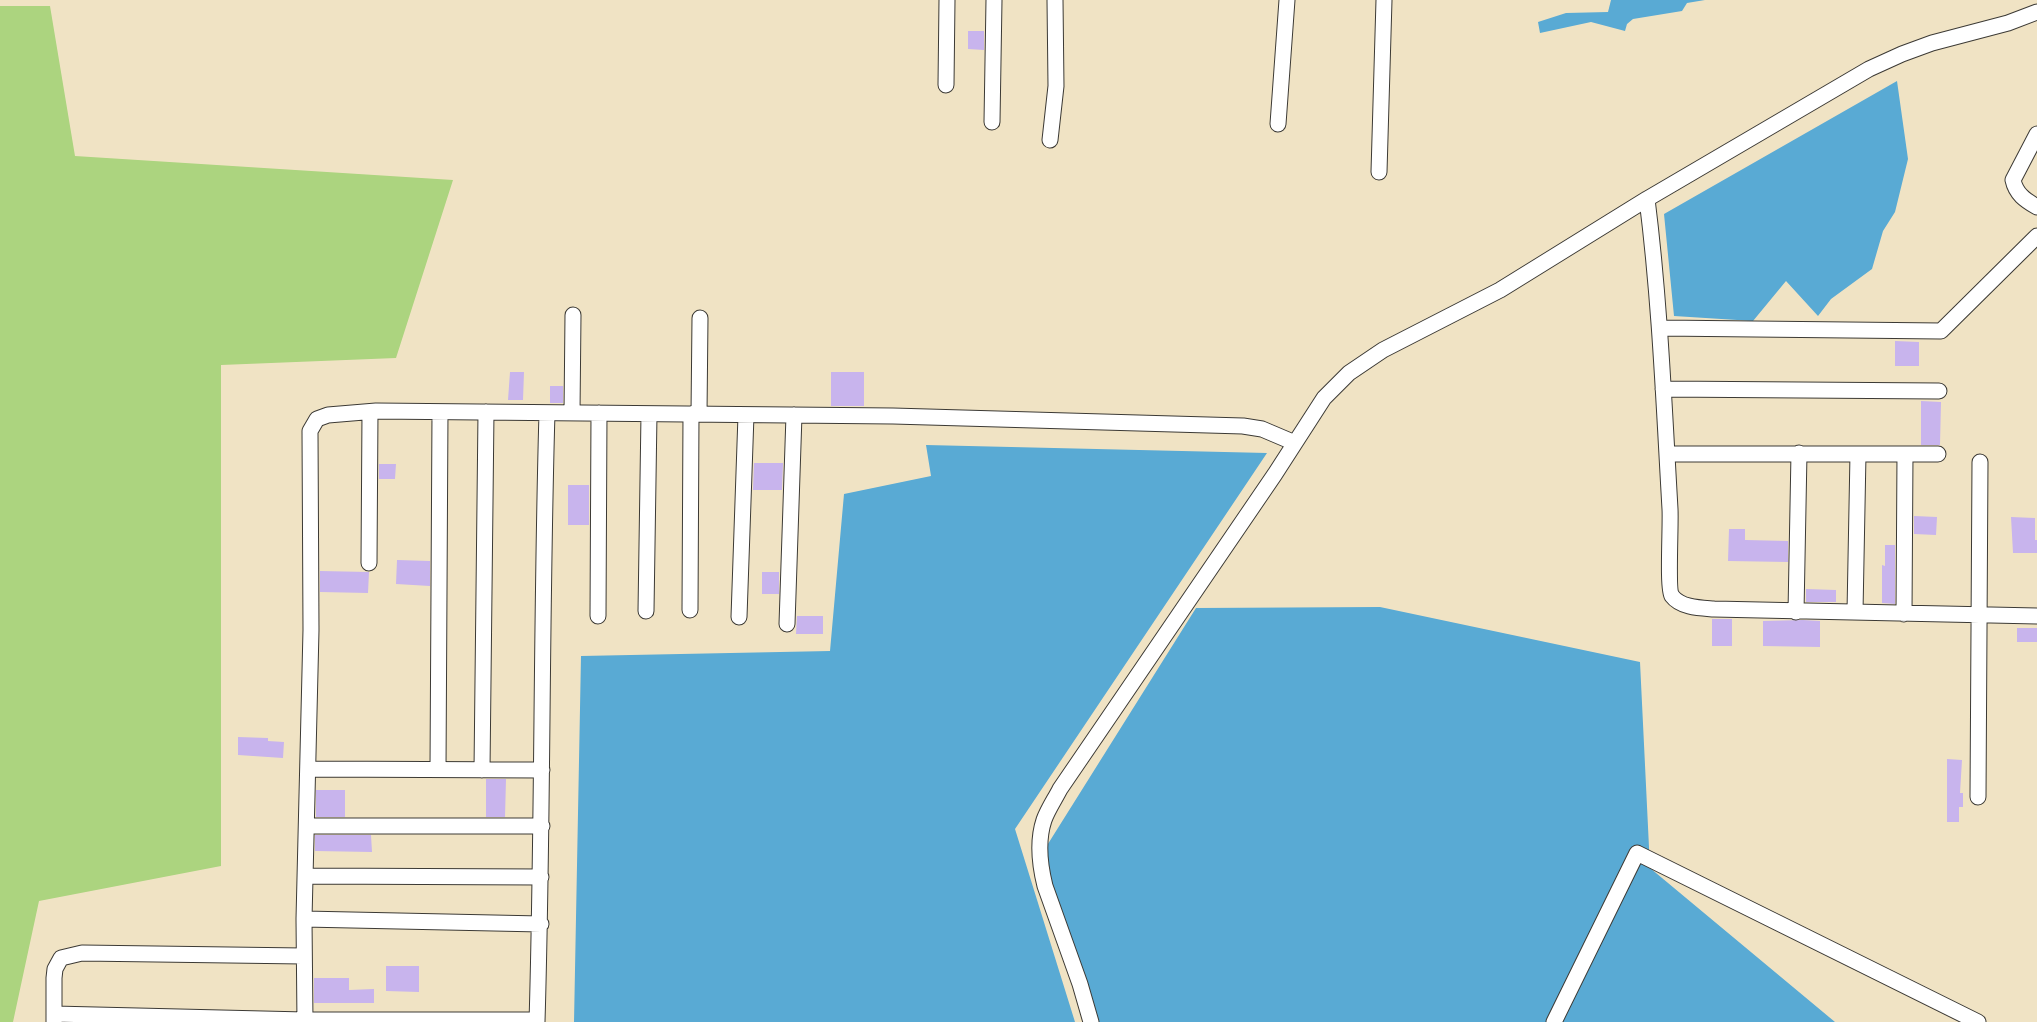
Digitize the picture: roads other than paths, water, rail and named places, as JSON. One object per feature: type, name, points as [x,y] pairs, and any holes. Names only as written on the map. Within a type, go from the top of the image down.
[{"type":"street","points":[[946,85],[947,0]]},
{"type":"street","points":[[992,122],[994,0]]},
{"type":"street","points":[[1050,140],[1056,86],[1056,0]]},
{"type":"street","points":[[1278,124],[1287,0]]},
{"type":"street","points":[[1379,172],[1384,0]]},
{"type":"street","points":[[1090,1022],[1080,984],[1041,870],[1041,838],[1044,820],[1060,789],[1324,398],[1349,373],[1383,350],[1500,290],[1647,199],[1869,69],[1932,43],[2008,23],[2037,12]]},
{"type":"street","points":[[2037,134],[2013,180],[2015,190],[2025,200],[2037,207]]},
{"type":"street","points":[[1647,199],[1660,328],[1671,523],[1669,580],[1671,595],[1679,602],[1693,607],[1796,612],[2037,616]]},
{"type":"street","points":[[1660,328],[1941,331],[2037,236]]},
{"type":"street","points":[[572,413],[573,315]]},
{"type":"street","points":[[690,610],[695,414],[700,318]]},
{"type":"street","points":[[1663,389],[1939,391]]},
{"type":"street","points":[[305,1021],[304,919],[312,630],[310,431],[317,419],[328,415],[370,412],[893,416],[1218,425],[1262,429],[1295,443]]},
{"type":"street","points":[[369,563],[370,412]]},
{"type":"street","points":[[438,769],[440,412]]},
{"type":"street","points":[[482,770],[486,412]]},
{"type":"street","points":[[304,956],[82,953],[69,955],[61,958],[55,969],[54,1018],[537,1021],[541,924],[544,531],[547,413]]},
{"type":"street","points":[[598,616],[599,414]]},
{"type":"street","points":[[646,611],[649,414]]},
{"type":"street","points":[[739,617],[746,415]]},
{"type":"street","points":[[787,624],[794,415]]},
{"type":"street","points":[[1796,612],[1799,453]]},
{"type":"street","points":[[1667,454],[1938,454]]},
{"type":"street","points":[[1855,612],[1858,454]]},
{"type":"street","points":[[1904,614],[1905,454]]},
{"type":"street","points":[[1978,797],[1980,462]]},
{"type":"street","points":[[309,769],[542,770]]},
{"type":"street","points":[[307,826],[542,826]]},
{"type":"street","points":[[1554,1022],[1637,853],[1978,1022]]},
{"type":"street","points":[[305,876],[541,877]]},
{"type":"street","points":[[304,919],[541,924]]},
{"type":"water","points":[[1611,0],[1705,0],[1687,3],[1682,11],[1633,19],[1627,24],[1625,31],[1591,22],[1540,33],[1538,22],[1566,13],[1608,12]]},
{"type":"water","points":[[1897,81],[1908,159],[1895,212],[1883,231],[1872,269],[1831,299],[1818,316],[1786,281],[1753,321],[1674,316],[1664,214]]},
{"type":"water","points":[[926,445],[1267,453],[1015,829],[1075,1022],[574,1022],[581,656],[830,651],[844,494],[931,476]]},
{"type":"water","points":[[1380,607],[1640,662],[1650,868],[1835,1022],[1093,1022],[1041,855],[1196,608]]}]
